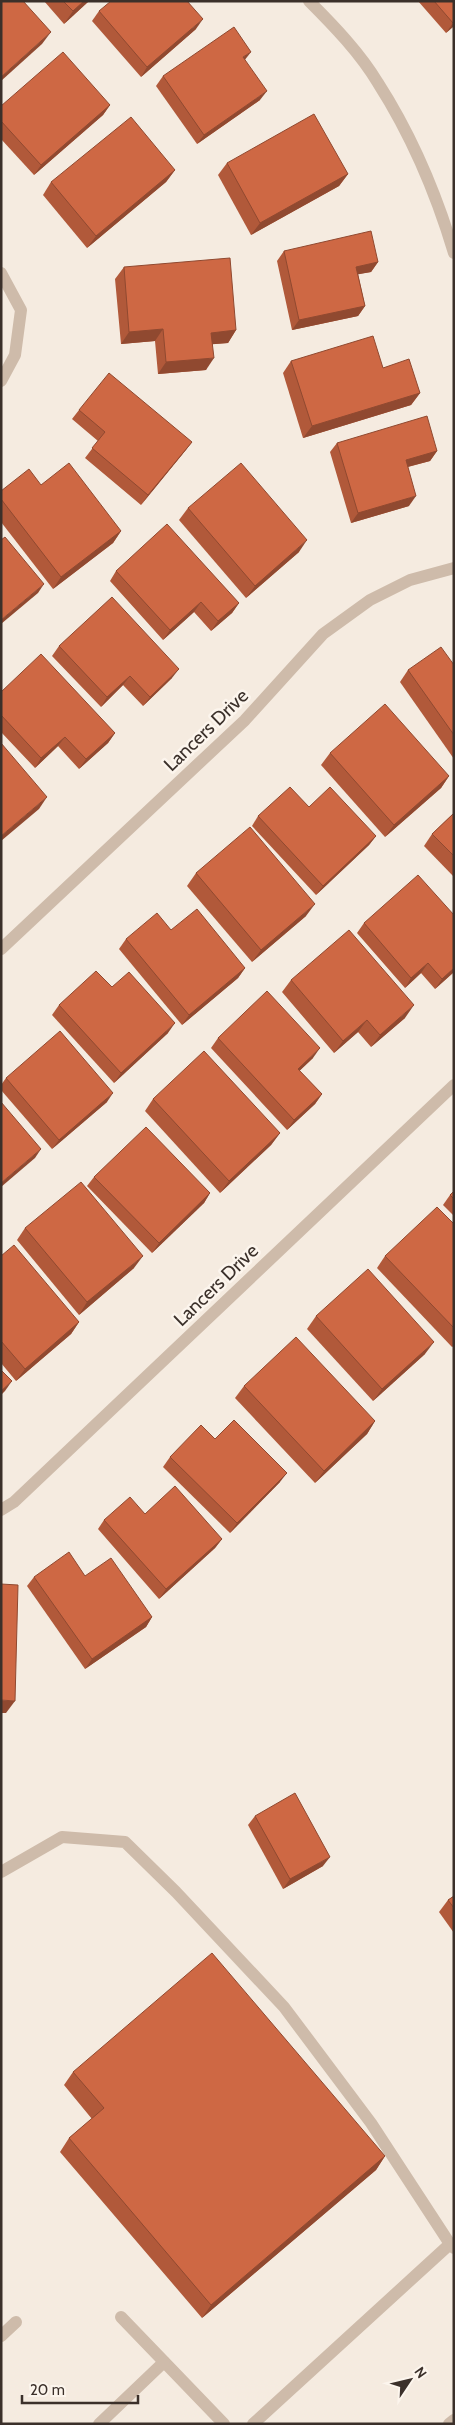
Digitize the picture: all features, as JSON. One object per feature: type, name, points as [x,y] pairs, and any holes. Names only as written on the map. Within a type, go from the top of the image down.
[{"type":"street","points":[[309,1],[334,26],[378,82],[418,154],[444,221],[454,253]]},
{"type":"street","points":[[1,272],[21,310],[15,355],[1,381]]},
{"type":"street","name":"Lancers Drive","points":[[1,949],[245,720],[323,634],[370,600],[410,580],[454,568]]},
{"type":"street","name":"Lancers Drive","points":[[1,1510],[14,1502],[454,1085]]},
{"type":"street","points":[[1,1872],[62,1837],[125,1842],[176,1892],[284,2007],[371,2123],[452,2246],[253,2424]]},
{"type":"street","points":[[121,2317],[224,2424]]},
{"type":"street","points":[[1,2336],[16,2322]]},
{"type":"street","points":[[99,2424],[164,2362]]},
{"type":"street","points":[[449,2424],[454,2420]]},
{"type":"building","points":[[1,1],[23,1],[51,32],[1,77]]},
{"type":"building","points":[[63,1],[84,1],[73,11]]},
{"type":"building","points":[[111,1],[187,1],[203,19],[147,67],[99,11]]},
{"type":"building","points":[[434,1],[454,1],[454,23],[453,23]]},
{"type":"building","points":[[234,27],[251,52],[243,57],[267,91],[204,135],[163,76]]},
{"type":"building","points":[[63,52],[110,105],[41,165],[1,121],[1,106]]},
{"type":"building","points":[[314,114],[348,174],[260,223],[227,163]]},
{"type":"building","points":[[131,117],[175,170],[96,236],[51,182]]},
{"type":"building","points":[[371,231],[378,262],[356,267],[365,306],[299,320],[284,251]]},
{"type":"building","points":[[230,258],[236,330],[211,333],[214,358],[166,362],[163,329],[129,332],[124,267]]},
{"type":"building","points":[[373,336],[383,368],[409,359],[420,393],[312,426],[291,361]]},
{"type":"building","points":[[109,373],[192,442],[148,495],[92,448],[105,432],[79,410]]},
{"type":"building","points":[[427,416],[437,451],[406,460],[416,496],[358,513],[337,443]]},
{"type":"building","points":[[69,463],[121,531],[61,577],[1,499],[1,491],[29,469],[41,485]]},
{"type":"building","points":[[241,463],[307,540],[255,586],[188,508]]},
{"type":"building","points":[[167,524],[239,603],[218,621],[201,602],[170,630],[116,571]]},
{"type":"building","points":[[5,537],[44,584],[1,620],[1,540]]},
{"type":"building","points":[[112,597],[179,669],[150,697],[130,676],[107,697],[59,646]]},
{"type":"building","points":[[441,647],[454,665],[454,735],[408,670]]},
{"type":"building","points":[[41,654],[115,733],[86,759],[65,737],[41,758],[1,715],[1,692]]},
{"type":"building","points":[[385,704],[449,776],[394,825],[330,753]]},
{"type":"building","points":[[1,743],[47,797],[1,836]]},
{"type":"building","points":[[290,787],[309,807],[330,787],[376,836],[323,886],[258,816]]},
{"type":"building","points":[[454,813],[454,856],[432,834]]},
{"type":"building","points":[[250,827],[315,904],[261,950],[196,873]]},
{"type":"building","points":[[418,875],[454,915],[454,968],[442,979],[428,963],[411,978],[364,923]]},
{"type":"building","points":[[197,909],[245,968],[189,1015],[126,939],[157,913],[171,930]]},
{"type":"building","points":[[349,930],[414,1005],[380,1035],[367,1020],[343,1041],[291,980]]},
{"type":"building","points":[[96,971],[112,987],[129,972],[175,1023],[121,1073],[59,1005]]},
{"type":"building","points":[[267,991],[320,1048],[298,1069],[322,1094],[294,1120],[218,1038]]},
{"type":"building","points":[[60,1031],[113,1093],[59,1140],[6,1078]]},
{"type":"building","points":[[204,1051],[280,1133],[229,1181],[153,1099]]},
{"type":"building","points":[[1,1102],[41,1149],[1,1183]]},
{"type":"building","points":[[146,1127],[210,1193],[159,1243],[94,1177]]},
{"type":"building","points":[[81,1182],[143,1256],[87,1302],[25,1228]]},
{"type":"building","points":[[454,1191],[454,1199],[450,1195]]},
{"type":"building","points":[[437,1207],[454,1224],[454,1328],[385,1256]]},
{"type":"building","points":[[14,1245],[79,1322],[25,1369],[1,1341],[1,1256]]},
{"type":"building","points":[[368,1269],[434,1342],[382,1389],[316,1316]]},
{"type":"building","points":[[296,1337],[375,1421],[324,1471],[244,1386]]},
{"type":"building","points":[[1,1370],[12,1381],[1,1391]]},
{"type":"building","points":[[234,1420],[287,1473],[237,1523],[170,1457],[201,1425],[215,1439]]},
{"type":"building","points":[[175,1486],[222,1539],[166,1589],[104,1520],[130,1497],[145,1514]]},
{"type":"building","points":[[69,1552],[85,1576],[111,1558],[152,1617],[92,1659],[34,1577]]},
{"type":"building","points":[[1,1584],[18,1585],[15,1701],[1,1700]]},
{"type":"building","points":[[295,1793],[330,1857],[290,1879],[255,1816]]},
{"type":"building","points":[[454,1896],[454,1908],[448,1900]]},
{"type":"building","points":[[212,1953],[385,2156],[211,2305],[69,2138],[104,2108],[73,2072]]}]
